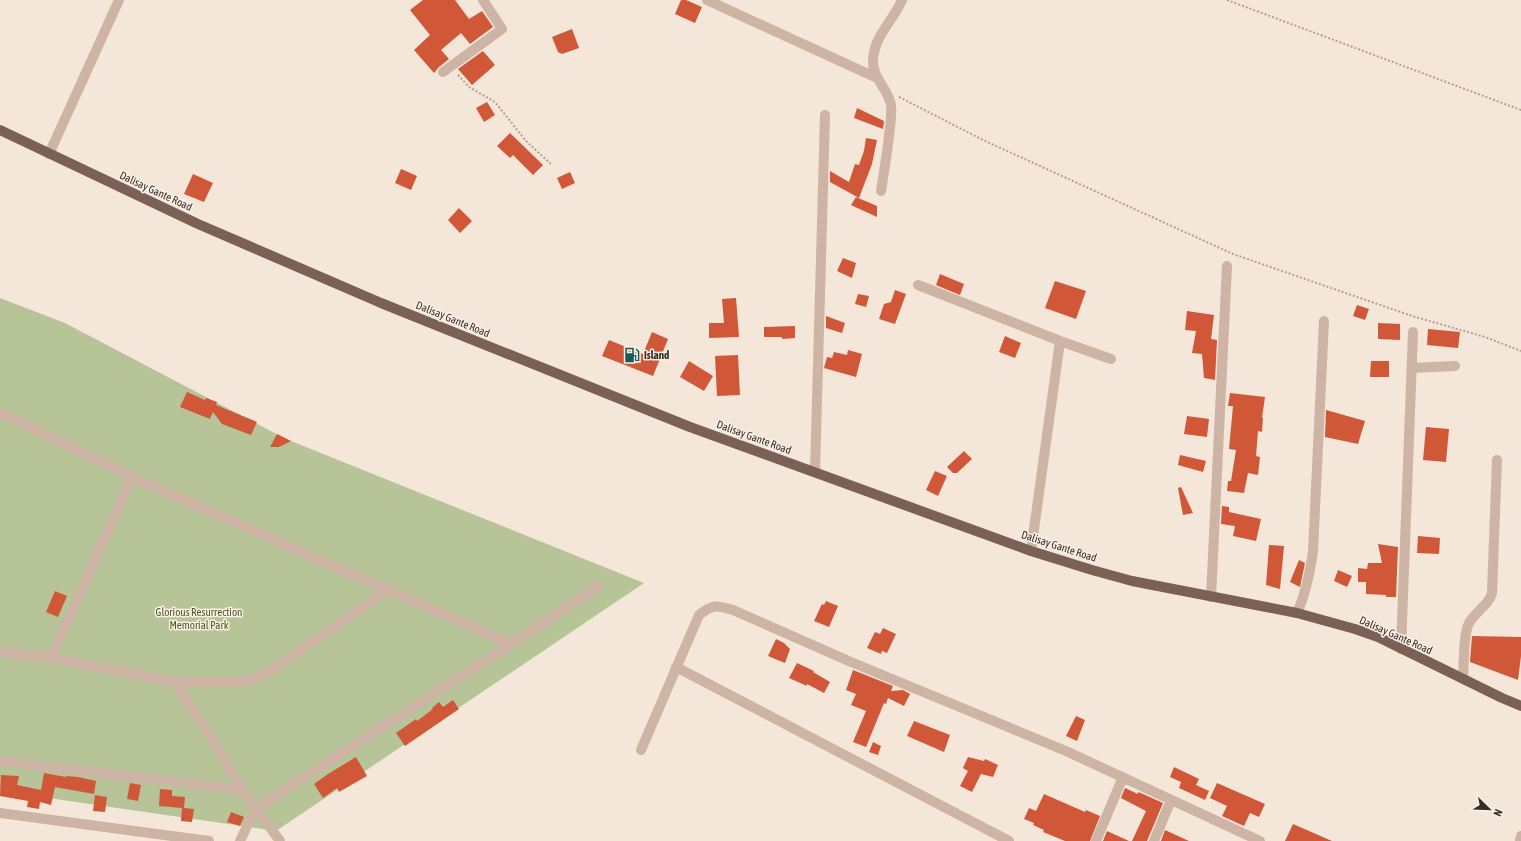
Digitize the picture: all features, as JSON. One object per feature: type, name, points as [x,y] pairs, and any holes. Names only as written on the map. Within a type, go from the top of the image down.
[{"type":"main road","name":"Dalisay Gante Road","points":[[0,130],[198,224],[381,303],[690,427],[1032,551],[1092,570],[1132,581],[1297,613],[1355,629],[1378,637],[1521,706]]},
{"type":"street","points":[[49,154],[119,0]]},
{"type":"street","points":[[446,70],[502,29],[482,0]]},
{"type":"street","points":[[707,0],[877,78]]},
{"type":"street","points":[[881,191],[891,121],[891,105],[886,91],[877,78],[873,68],[873,60],[881,34],[897,12],[902,0]]},
{"type":"street","points":[[815,472],[825,115]]},
{"type":"street","points":[[1211,597],[1227,266]]},
{"type":"street","points":[[918,285],[1060,341],[1111,359]]},
{"type":"street","points":[[1297,613],[1304,596],[1313,551],[1324,321]]},
{"type":"street","points":[[1401,649],[1413,332]]},
{"type":"street","points":[[1032,551],[1060,341]]},
{"type":"street","points":[[1412,368],[1455,366]]},
{"type":"street","points":[[0,412],[132,477],[511,644]]},
{"type":"street","points":[[1463,679],[1468,627],[1476,613],[1488,601],[1492,593],[1497,460]]},
{"type":"street","points":[[51,658],[132,477]]},
{"type":"street","points":[[240,841],[255,809],[599,586]]},
{"type":"street","points":[[0,651],[51,658],[174,682],[241,682],[258,677],[275,668],[386,590]]},
{"type":"street","points":[[641,750],[699,615],[709,607],[719,606],[733,610],[851,662],[1066,751],[1260,841]]},
{"type":"street","points":[[676,667],[1009,841]]},
{"type":"street","points":[[174,682],[210,736],[242,790],[280,841]]},
{"type":"street","points":[[0,761],[242,790]]},
{"type":"street","points":[[1096,841],[1123,777]]},
{"type":"street","points":[[1154,841],[1171,800]]},
{"type":"street","points":[[0,813],[209,841]]},
{"type":"street","points":[[1520,841],[1521,836]]},
{"type":"path","points":[[1227,0],[1521,110]]},
{"type":"path","points":[[446,70],[469,88],[495,102],[526,141],[552,165]]},
{"type":"path","points":[[886,91],[926,109],[983,140],[1232,254],[1412,316],[1485,337],[1521,351]]},
{"type":"green space","name":"Glorious Resurrection Memorial Park","points":[[0,298],[65,323],[286,439],[644,583],[276,831],[0,791]]},
{"type":"building","points":[[423,0],[455,0],[469,19],[482,11],[493,27],[470,44],[461,33],[441,50],[449,59],[434,73],[414,50],[430,35],[410,10]]},
{"type":"building","points":[[681,0],[686,0],[702,7],[695,23],[675,14]]},
{"type":"building","points":[[572,29],[579,48],[562,54],[558,52],[552,37]]},
{"type":"building","points":[[483,51],[495,65],[472,85],[458,69]]},
{"type":"building","points":[[487,102],[495,115],[484,122],[476,108]]},
{"type":"building","points":[[857,108],[884,121],[883,129],[854,118]]},
{"type":"building","points":[[510,133],[543,165],[533,175],[513,155],[510,158],[497,146]]},
{"type":"building","points":[[866,138],[877,140],[872,164],[859,198],[830,182],[830,171],[849,182],[855,164],[859,165],[864,151]]},
{"type":"building","points":[[401,169],[417,176],[411,190],[395,183]]},
{"type":"building","points":[[570,172],[575,183],[562,189],[557,178]]},
{"type":"building","points":[[193,174],[213,183],[204,202],[184,194]]},
{"type":"building","points":[[856,197],[877,206],[877,217],[851,205]]},
{"type":"building","points":[[459,208],[472,221],[460,233],[448,220]]},
{"type":"building","points":[[843,258],[856,263],[852,278],[837,271]]},
{"type":"building","points":[[940,274],[964,284],[960,295],[936,285]]},
{"type":"building","points":[[1055,281],[1086,291],[1076,319],[1045,308]]},
{"type":"building","points":[[895,290],[906,294],[895,324],[879,319],[884,304],[891,302]]},
{"type":"building","points":[[858,294],[869,296],[866,307],[855,304]]},
{"type":"building","points":[[736,298],[739,337],[709,338],[709,323],[724,323],[722,299]]},
{"type":"building","points":[[1357,305],[1369,309],[1365,320],[1353,316]]},
{"type":"building","points":[[1187,311],[1214,315],[1211,339],[1217,340],[1215,380],[1204,378],[1202,354],[1192,353],[1196,331],[1185,330]]},
{"type":"building","points":[[826,316],[845,323],[842,333],[826,328]]},
{"type":"building","points":[[1378,323],[1400,324],[1400,340],[1378,339]]},
{"type":"building","points":[[795,326],[795,338],[782,339],[782,337],[764,337],[764,327]]},
{"type":"building","points":[[1428,329],[1460,332],[1458,348],[1427,345]]},
{"type":"building","name":"Island","points":[[652,332],[668,339],[653,376],[602,356],[609,340],[643,354]]},
{"type":"building","points":[[1005,336],[1021,343],[1015,358],[999,352]]},
{"type":"building","points":[[848,350],[862,354],[856,377],[824,368],[827,357],[832,358],[834,352],[847,355]]},
{"type":"building","points":[[738,355],[740,395],[717,396],[715,356]]},
{"type":"building","points":[[689,361],[713,376],[704,391],[680,377]]},
{"type":"building","points":[[1371,361],[1389,361],[1389,377],[1370,377]]},
{"type":"building","points":[[187,392],[205,400],[206,398],[217,402],[216,405],[257,422],[251,435],[222,424],[213,412],[210,419],[180,407]]},
{"type":"building","points":[[1230,393],[1265,397],[1262,432],[1258,431],[1256,456],[1260,457],[1258,475],[1248,473],[1244,493],[1227,491],[1228,481],[1231,481],[1236,450],[1229,449],[1233,406],[1228,406]]},
{"type":"building","points":[[1326,410],[1365,421],[1358,444],[1325,437]]},
{"type":"building","points":[[1187,416],[1209,419],[1207,437],[1184,434]]},
{"type":"building","points":[[1426,427],[1449,429],[1446,462],[1423,460]]},
{"type":"building","points":[[277,434],[291,441],[279,447],[270,447]]},
{"type":"building","points":[[964,451],[972,459],[957,473],[953,473],[947,467]]},
{"type":"building","points":[[1180,455],[1206,461],[1203,472],[1178,465]]},
{"type":"building","points":[[935,471],[947,476],[938,496],[926,490]]},
{"type":"building","points":[[1181,487],[1193,513],[1183,515],[1178,488]]},
{"type":"building","points":[[1222,506],[1229,507],[1229,512],[1261,519],[1256,541],[1233,536],[1235,526],[1221,524]]},
{"type":"building","points":[[1418,536],[1440,538],[1439,554],[1417,553]]},
{"type":"building","points":[[1378,544],[1398,547],[1396,597],[1366,594],[1366,582],[1358,582],[1358,568],[1367,569],[1368,563],[1382,563]]},
{"type":"building","points":[[1269,545],[1284,546],[1280,589],[1266,585]]},
{"type":"building","points":[[1299,560],[1305,563],[1300,587],[1290,582]]},
{"type":"building","points":[[1338,570],[1352,576],[1347,587],[1334,581]]},
{"type":"building","points":[[55,591],[67,596],[58,617],[46,612]]},
{"type":"building","points":[[826,601],[838,606],[829,627],[814,621],[822,604],[824,605]]},
{"type":"building","points":[[883,628],[896,634],[887,653],[882,651],[881,654],[867,648],[875,632],[880,634]]},
{"type":"building","points":[[1472,636],[1521,637],[1521,656],[1518,680],[1470,662]]},
{"type":"building","points":[[776,639],[784,643],[790,649],[785,663],[768,656]]},
{"type":"building","points":[[797,663],[814,671],[813,672],[830,682],[824,693],[807,684],[807,686],[789,678]]},
{"type":"building","points":[[853,670],[893,686],[891,691],[903,690],[910,694],[904,706],[888,698],[886,704],[884,703],[866,747],[853,742],[866,711],[851,705],[856,694],[846,690]]},
{"type":"building","points":[[453,700],[459,709],[405,746],[396,733],[416,719],[417,721],[433,709],[432,708],[439,702],[443,707]]},
{"type":"building","points":[[1076,716],[1085,720],[1077,741],[1066,736]]},
{"type":"building","points":[[914,721],[950,735],[944,752],[907,736]]},
{"type":"building","points":[[873,742],[881,746],[878,755],[869,752]]},
{"type":"building","points":[[356,757],[367,776],[339,792],[337,788],[323,798],[314,784]]},
{"type":"building","points":[[968,757],[984,761],[985,759],[998,765],[993,777],[981,774],[972,792],[960,786],[968,771],[963,768]]},
{"type":"building","points":[[1174,767],[1199,779],[1196,785],[1209,791],[1205,800],[1179,788],[1181,782],[1170,777]]},
{"type":"building","points":[[44,773],[66,777],[78,777],[96,781],[94,794],[55,787],[51,805],[40,802],[39,809],[27,807],[28,801],[0,796],[1,775],[19,776],[17,785],[41,790]]},
{"type":"building","points":[[130,783],[141,785],[138,801],[127,799]]},
{"type":"building","points":[[1217,783],[1265,804],[1259,817],[1250,813],[1244,826],[1222,816],[1227,806],[1210,798]]},
{"type":"building","points":[[1125,788],[1163,803],[1147,841],[1132,841],[1146,811],[1121,798]]},
{"type":"building","points":[[160,789],[172,790],[172,796],[185,797],[184,808],[194,809],[192,822],[181,821],[182,808],[159,806]]},
{"type":"building","points":[[1044,794],[1085,812],[1086,810],[1100,816],[1090,841],[1065,841],[1043,832],[1044,830],[1033,825],[1034,823],[1024,819],[1029,808],[1036,811]]},
{"type":"building","points":[[95,795],[107,797],[105,812],[93,811]]},
{"type":"building","points":[[231,812],[244,817],[240,826],[227,822]]},
{"type":"building","points":[[1293,824],[1332,841],[1285,841]]},
{"type":"building","points":[[1165,830],[1189,841],[1161,841]]},
{"type":"building","points":[[1107,831],[1129,841],[1103,841]]},
{"type":"place","name":"Island","points":[[632,355]]}]
